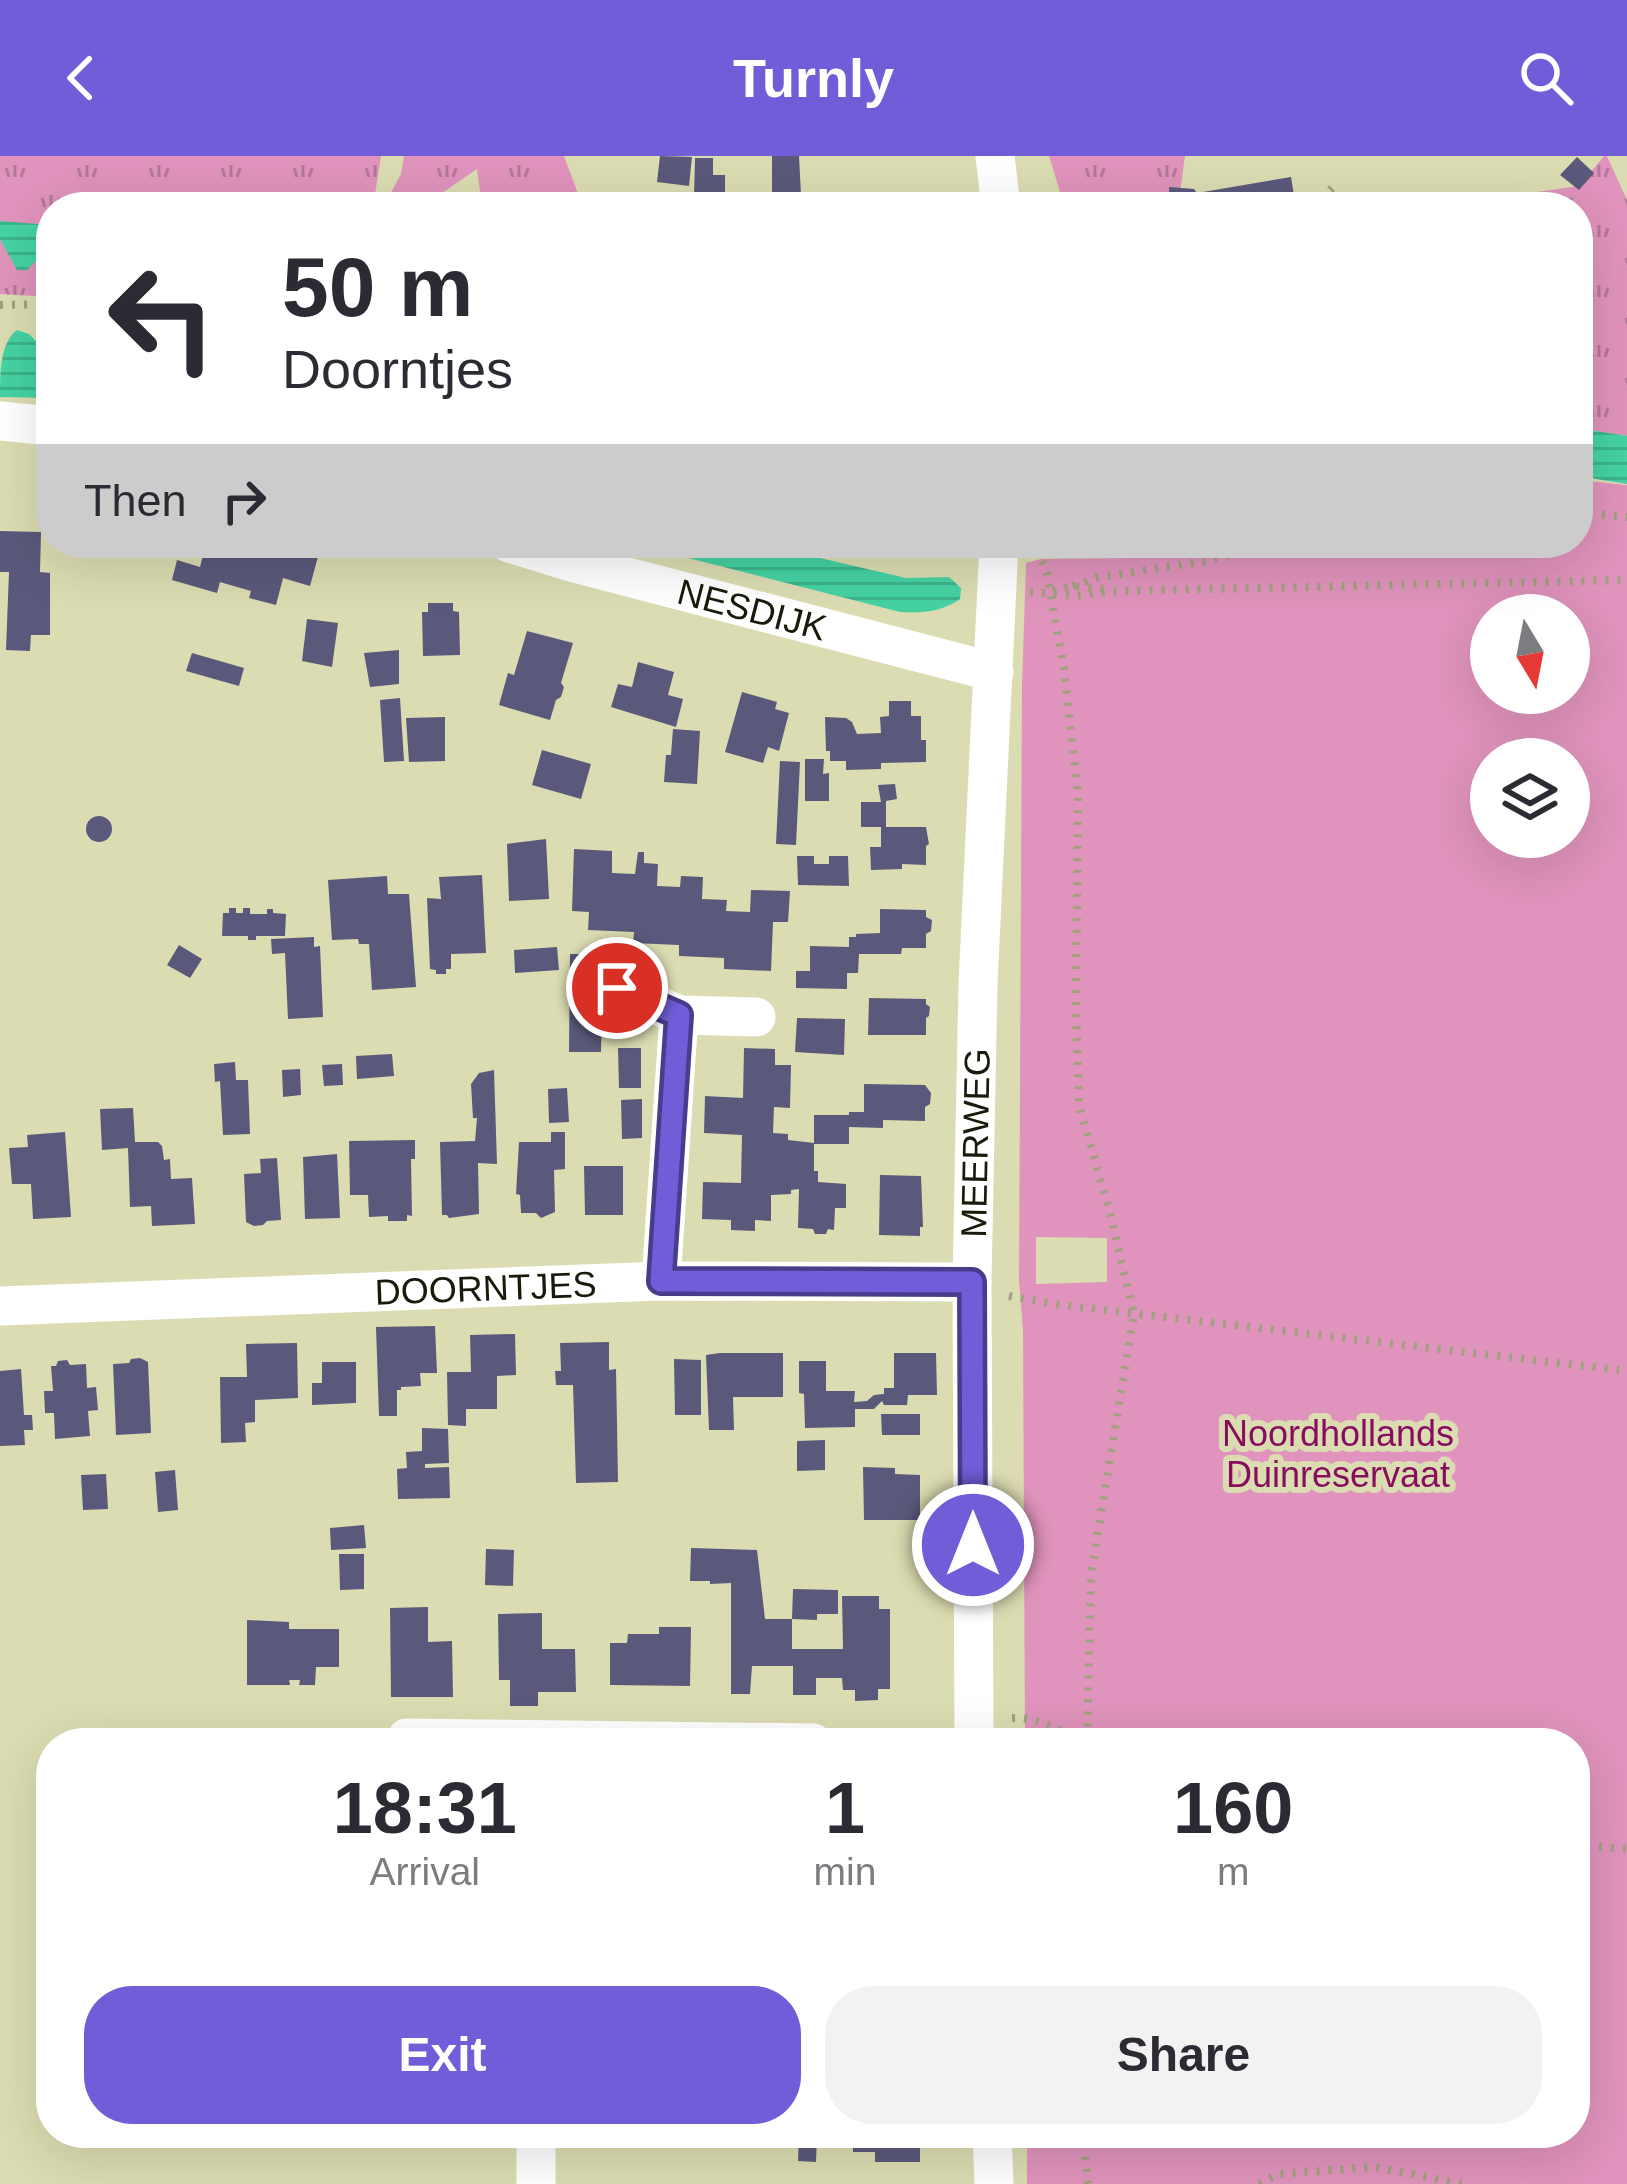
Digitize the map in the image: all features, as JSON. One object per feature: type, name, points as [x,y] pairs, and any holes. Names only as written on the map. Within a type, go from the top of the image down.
[{"type":"street","points":[[995,156],[999,192]]},
{"type":"street","points":[[0,421],[36,425]]},
{"type":"street","name":"NESDIJK","points":[[560,558],[994,672]]},
{"type":"street","name":"MEERWEG","points":[[974,1728],[972,1282],[978,984],[999,558]]},
{"type":"street","points":[[617,988],[679,1015],[757,1017]]},
{"type":"street","points":[[661,1281],[679,1015]]},
{"type":"street","name":"DOORNTJES","points":[[0,1306],[661,1281],[972,1282]]},
{"type":"street","points":[[536,2148],[536,2184]]},
{"type":"street","points":[[993,2148],[994,2184]]},
{"type":"path","points":[[1328,192],[1332,188]]},
{"type":"path","points":[[0,305],[36,304]]},
{"type":"path","points":[[1593,514],[1627,517]]},
{"type":"path","points":[[1041,558],[1064,669],[1078,795],[1079,1105],[1134,1314],[1091,1574],[1087,1728]]},
{"type":"path","points":[[1050,592],[1096,578],[1216,558]]},
{"type":"path","points":[[998,592],[1074,596],[1117,591],[1627,580]]},
{"type":"path","points":[[1073,586],[1117,591]]},
{"type":"path","points":[[972,1282],[1017,1298],[1134,1314],[1627,1371]]},
{"type":"path","points":[[986,1728],[1030,1717],[1052,1728]]},
{"type":"path","points":[[1590,1846],[1627,1849]]},
{"type":"path","points":[[1084,2148],[1088,2184]]},
{"type":"path","points":[[1259,2184],[1278,2174],[1374,2167],[1462,2184]]},
{"type":"green space","points":[[0,156],[381,156],[375,192],[36,192],[36,296],[0,294]]},
{"type":"green space","points":[[404,156],[564,156],[577,192],[480,192],[477,169],[444,192],[391,192]]},
{"type":"green space","points":[[1049,156],[1185,156],[1180,192],[1060,192]]},
{"type":"green space","points":[[1607,156],[1627,200],[1627,436],[1593,430],[1593,192],[1536,192],[1579,186]]},
{"type":"green space","name":"Noordhollands Duinreservaat","points":[[1593,482],[1627,485],[1627,2184],[1027,2184],[1027,2148],[1590,2148],[1590,1728],[1025,1728],[1019,1281],[1026,563],[1128,558],[1593,558]],"holes":[[[1036,1237],[1107,1238],[1107,1282],[1036,1284]]]},
{"type":"shaded area","points":[[0,221],[36,224],[36,261],[27,270],[17,270],[0,239]]},
{"type":"shaded area","points":[[17,330],[36,341],[36,398],[0,397],[4,350]]},
{"type":"shaded area","points":[[1593,430],[1627,436],[1627,484],[1593,478]]},
{"type":"shaded area","points":[[688,558],[820,558],[906,578],[949,577],[961,588],[960,599],[946,607],[900,612]]},
{"type":"building","points":[[660,156],[692,157],[689,186],[657,182]]},
{"type":"building","points":[[772,156],[799,156],[801,192],[772,192]]},
{"type":"building","points":[[1577,157],[1594,173],[1579,190],[1560,175]]},
{"type":"building","points":[[695,158],[713,158],[713,175],[725,175],[725,192],[694,192]]},
{"type":"building","points":[[1291,177],[1294,192],[1203,192]]},
{"type":"building","points":[[1169,187],[1196,192],[1169,192]]},
{"type":"building","points":[[0,531],[36,532],[40,572],[50,573],[50,635],[31,635],[30,651],[6,650],[9,572],[0,572]]},
{"type":"building","points":[[202,558],[318,558],[310,586],[283,578],[276,605],[249,598],[251,591],[220,582],[217,593],[172,580],[177,560],[200,567]]},
{"type":"building","points":[[428,603],[453,603],[453,611],[459,612],[460,655],[423,656],[422,612],[428,612]]},
{"type":"building","points":[[307,619],[338,623],[332,667],[302,661]]},
{"type":"building","points":[[527,631],[573,643],[561,683],[564,687],[550,720],[499,705]]},
{"type":"building","points":[[399,650],[399,684],[370,687],[364,653]]},
{"type":"building","points":[[192,653],[244,668],[239,686],[186,671]]},
{"type":"building","points":[[638,662],[674,672],[668,695],[683,699],[676,727],[611,707],[618,684],[632,687]]},
{"type":"building","points":[[742,692],[777,702],[775,709],[789,713],[779,751],[768,747],[763,763],[725,752]]},
{"type":"building","points":[[400,698],[404,761],[384,762],[380,700]]},
{"type":"building","points":[[889,701],[911,701],[911,716],[921,716],[926,762],[846,770],[846,761],[830,761],[825,717],[846,718],[857,734],[881,733],[880,717],[889,716]]},
{"type":"building","points":[[445,717],[445,761],[409,762],[406,718]]},
{"type":"building","points":[[673,729],[700,731],[697,784],[664,782]]},
{"type":"building","points":[[542,750],[591,764],[581,799],[532,785]]},
{"type":"building","points":[[805,759],[824,759],[829,801],[805,801]]},
{"type":"building","points":[[780,761],[800,762],[796,845],[776,844]]},
{"type":"building","points":[[895,784],[897,799],[886,801],[886,827],[926,827],[926,865],[871,870],[870,847],[881,847],[881,827],[861,827],[861,802],[881,802],[878,785]]},
{"type":"building","points":[[99,816],[112,829],[99,842],[86,829]]},
{"type":"building","points":[[546,839],[549,899],[509,901],[507,844]]},
{"type":"building","points":[[574,849],[612,851],[612,873],[635,874],[638,852],[644,852],[644,863],[658,864],[657,886],[680,887],[681,876],[703,877],[702,899],[727,900],[726,911],[750,912],[751,890],[790,891],[788,922],[773,922],[771,971],[724,969],[724,958],[679,956],[679,945],[633,943],[634,932],[588,930],[589,912],[572,911]]},
{"type":"building","points":[[797,856],[814,856],[814,864],[829,864],[829,856],[848,856],[849,886],[798,885]]},
{"type":"building","points":[[482,875],[486,953],[451,954],[451,969],[436,974],[430,969],[427,898],[441,899],[439,877]]},
{"type":"building","points":[[387,876],[388,894],[409,894],[416,987],[372,990],[369,944],[359,944],[358,939],[332,940],[328,880]]},
{"type":"building","points":[[229,908],[236,908],[236,913],[250,908],[250,914],[267,914],[267,909],[273,909],[273,913],[286,914],[285,936],[248,940],[248,936],[222,936],[223,913],[229,913]]},
{"type":"building","points":[[880,909],[926,910],[926,917],[932,920],[926,948],[902,948],[901,954],[859,954],[858,973],[847,973],[847,989],[796,988],[796,971],[810,971],[810,946],[849,947],[849,937],[880,933]]},
{"type":"building","points":[[314,937],[314,947],[320,946],[323,1017],[288,1019],[285,953],[272,954],[271,939]]},
{"type":"building","points":[[179,945],[202,959],[190,978],[167,965]]},
{"type":"building","points":[[557,947],[559,970],[515,973],[514,950]]},
{"type":"building","points":[[570,954],[603,954],[601,1052],[569,1052]]},
{"type":"building","points":[[869,998],[926,999],[930,1007],[926,1035],[868,1035]]},
{"type":"building","points":[[797,1018],[845,1019],[844,1055],[795,1052]]},
{"type":"building","points":[[618,1048],[641,1048],[641,1088],[619,1088]]},
{"type":"building","points":[[744,1048],[775,1049],[775,1065],[791,1065],[790,1108],[774,1107],[773,1133],[814,1143],[818,1182],[846,1184],[846,1208],[835,1208],[834,1230],[826,1234],[798,1228],[799,1189],[771,1195],[771,1221],[755,1220],[755,1231],[731,1230],[731,1220],[702,1219],[703,1182],[741,1183],[742,1135],[704,1133],[705,1096],[743,1098]]},
{"type":"building","points":[[392,1054],[394,1076],[357,1079],[356,1056]]},
{"type":"building","points":[[235,1062],[236,1080],[248,1080],[250,1134],[223,1135],[220,1081],[215,1082],[214,1064]]},
{"type":"building","points":[[342,1064],[343,1085],[324,1086],[322,1065]]},
{"type":"building","points":[[300,1069],[301,1095],[283,1097],[282,1070]]},
{"type":"building","points":[[494,1070],[497,1164],[478,1163],[479,1214],[449,1218],[442,1215],[440,1142],[475,1141],[477,1118],[473,1118],[471,1084],[479,1073]]},
{"type":"building","points":[[864,1084],[925,1085],[931,1093],[925,1121],[883,1120],[883,1128],[849,1127],[849,1144],[814,1144],[814,1115],[864,1112]]},
{"type":"building","points":[[567,1088],[569,1122],[549,1123],[548,1089]]},
{"type":"building","points":[[642,1099],[642,1138],[622,1139],[621,1100]]},
{"type":"building","points":[[133,1108],[135,1142],[158,1142],[164,1160],[170,1159],[171,1179],[192,1178],[195,1224],[152,1226],[151,1206],[130,1207],[128,1148],[102,1150],[100,1109]]},
{"type":"building","points":[[65,1132],[71,1217],[33,1219],[31,1184],[12,1184],[9,1148],[28,1147],[27,1135]]},
{"type":"building","points":[[551,1132],[565,1132],[565,1169],[554,1170],[555,1212],[541,1218],[536,1213],[521,1213],[520,1195],[516,1194],[519,1142],[551,1142]]},
{"type":"building","points":[[415,1140],[412,1216],[407,1215],[407,1221],[369,1217],[368,1195],[350,1195],[349,1141]]},
{"type":"building","points":[[337,1154],[340,1218],[305,1219],[303,1157]]},
{"type":"building","points":[[277,1158],[281,1220],[254,1226],[246,1222],[244,1174],[261,1173],[260,1159]]},
{"type":"building","points":[[584,1166],[623,1166],[623,1215],[585,1215]]},
{"type":"building","points":[[880,1175],[921,1176],[920,1236],[879,1235]]},
{"type":"building","points":[[435,1326],[437,1373],[420,1373],[421,1386],[397,1390],[397,1416],[379,1416],[376,1327]]},
{"type":"building","points":[[515,1334],[516,1375],[497,1376],[497,1409],[466,1409],[466,1426],[448,1425],[447,1372],[471,1372],[470,1335]]},
{"type":"building","points":[[609,1342],[609,1370],[616,1369],[618,1482],[576,1483],[573,1385],[556,1385],[555,1371],[561,1371],[560,1343]]},
{"type":"building","points":[[297,1343],[298,1398],[255,1400],[255,1422],[245,1423],[246,1442],[221,1443],[220,1377],[247,1377],[246,1344]]},
{"type":"building","points":[[783,1353],[783,1397],[733,1397],[734,1430],[709,1430],[706,1355]]},
{"type":"building","points":[[894,1353],[936,1353],[937,1395],[908,1395],[907,1405],[884,1405],[882,1401],[874,1409],[855,1409],[855,1427],[805,1428],[799,1361],[826,1361],[826,1391],[855,1391],[854,1402],[867,1401],[884,1394],[884,1388],[894,1388]]},
{"type":"building","points":[[140,1358],[148,1362],[151,1433],[116,1435],[113,1364]]},
{"type":"building","points":[[674,1359],[701,1360],[701,1415],[675,1415]]},
{"type":"building","points":[[67,1360],[70,1365],[86,1364],[87,1388],[96,1387],[98,1410],[88,1411],[90,1436],[55,1439],[54,1413],[45,1413],[44,1391],[53,1391],[51,1366]]},
{"type":"building","points":[[322,1362],[356,1362],[356,1403],[312,1405],[312,1383],[322,1383]]},
{"type":"building","points":[[21,1369],[24,1415],[32,1415],[33,1430],[24,1430],[25,1445],[0,1446],[0,1371]]},
{"type":"building","points":[[881,1414],[920,1414],[920,1435],[882,1435]]},
{"type":"building","points":[[422,1428],[448,1429],[449,1463],[425,1464],[425,1468],[449,1467],[450,1498],[398,1499],[397,1469],[407,1468],[406,1452],[422,1451]]},
{"type":"building","points":[[825,1440],[825,1470],[797,1471],[797,1441]]},
{"type":"building","points":[[863,1467],[920,1475],[920,1520],[864,1520]]},
{"type":"building","points":[[175,1470],[178,1510],[158,1512],[155,1472]]},
{"type":"building","points":[[106,1474],[108,1509],[83,1510],[81,1475]]},
{"type":"building","points":[[364,1525],[366,1548],[331,1550],[330,1528]]},
{"type":"building","points":[[691,1548],[757,1550],[765,1619],[792,1619],[792,1649],[843,1649],[842,1596],[879,1596],[879,1609],[890,1609],[890,1689],[878,1689],[878,1700],[855,1701],[855,1690],[843,1690],[842,1678],[816,1678],[816,1695],[793,1695],[793,1666],[752,1666],[750,1694],[731,1694],[731,1583],[690,1581]]},
{"type":"building","points":[[486,1549],[514,1550],[513,1586],[485,1585]]},
{"type":"building","points":[[339,1554],[364,1554],[364,1589],[340,1590]]},
{"type":"building","points":[[793,1589],[838,1590],[838,1614],[817,1614],[817,1620],[792,1619]]},
{"type":"building","points":[[428,1607],[428,1642],[452,1641],[453,1697],[391,1697],[390,1608]]},
{"type":"building","points":[[542,1613],[542,1649],[575,1649],[576,1692],[538,1692],[538,1706],[510,1706],[510,1680],[499,1680],[498,1614]]},
{"type":"building","points":[[247,1620],[289,1622],[289,1629],[339,1629],[339,1667],[316,1667],[315,1685],[289,1680],[290,1685],[247,1685]]},
{"type":"building","points":[[659,1627],[691,1627],[690,1686],[610,1685],[610,1643],[627,1643],[628,1634],[659,1634]]},
{"type":"building","points":[[799,2148],[817,2148],[816,2162],[798,2161]]},
{"type":"building","points":[[853,2148],[920,2148],[920,2162],[875,2162],[875,2152],[853,2152]]},
{"type":"route","points":[[617,988],[679,1015],[661,1281],[972,1282],[973,1545]]}]
